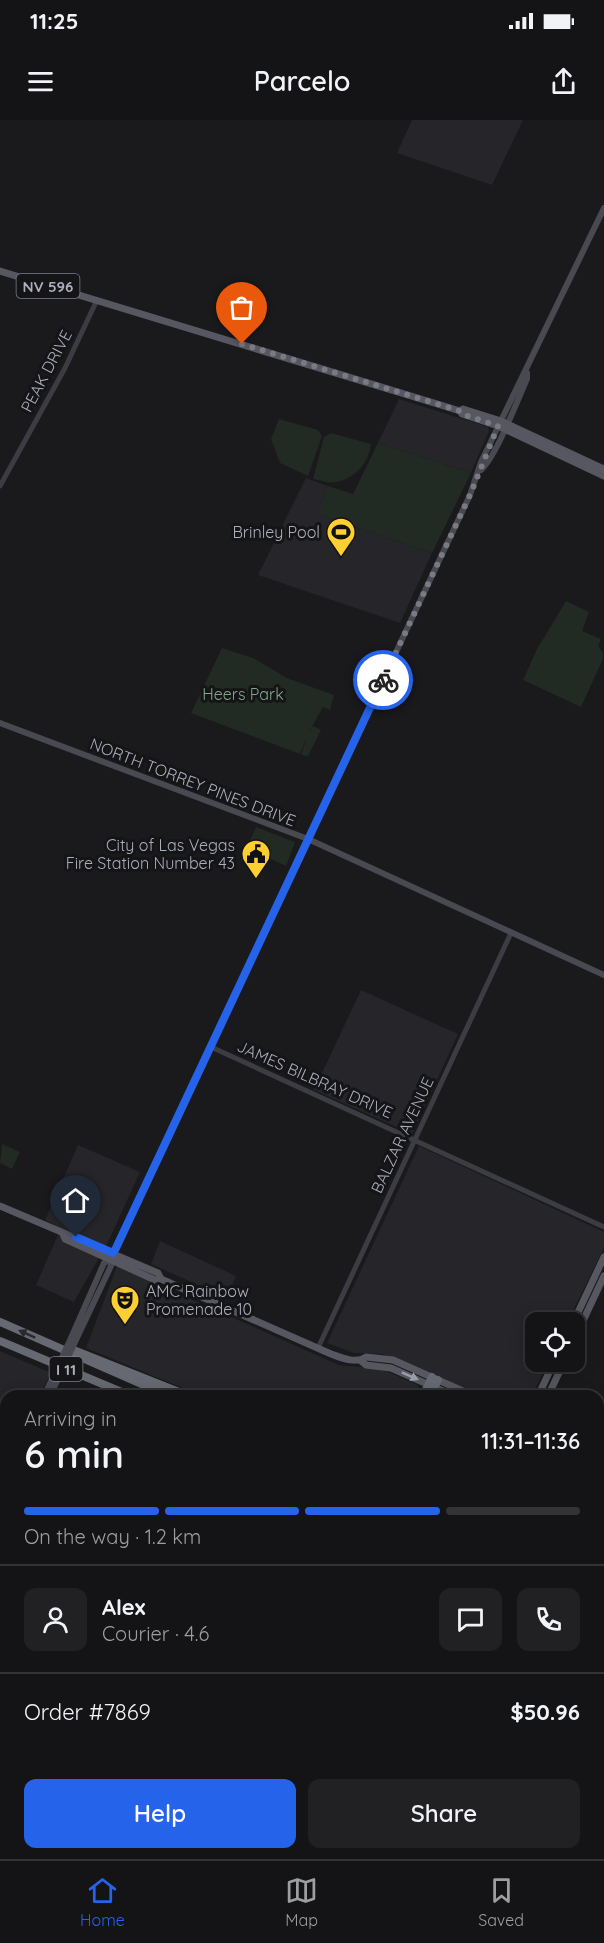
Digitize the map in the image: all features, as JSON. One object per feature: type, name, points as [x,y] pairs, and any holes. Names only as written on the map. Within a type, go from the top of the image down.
[{"type":"highway","name":"I 11","points":[[0,1322],[155,1390]]},
{"type":"highway","name":"I 11","points":[[0,1341],[117,1390]]},
{"type":"highway","points":[[54,1346],[82,1352],[174,1390]]},
{"type":"highway","points":[[427,1390],[433,1382]]},
{"type":"highway","points":[[431,1390],[433,1382]]},
{"type":"main road","points":[[52,1390],[104,1263],[111,1256],[211,1047],[481,470],[481,462],[502,425],[521,376],[527,373],[604,208]]},
{"type":"main road","name":"NV 596","points":[[0,271],[460,411],[463,409],[502,425]]},
{"type":"main road","points":[[502,425],[604,469]]},
{"type":"main road","points":[[572,457],[604,476]]},
{"type":"main road","name":"NORTH TORREY PINES DRIVE","points":[[0,723],[308,839],[604,975]]},
{"type":"main road","points":[[0,1206],[63,1234],[67,1233],[155,1280],[161,1279],[340,1358],[361,1360],[366,1365],[391,1368],[456,1390]]},
{"type":"main road","points":[[578,1312],[604,1257]]},
{"type":"main road","points":[[585,1317],[604,1276]]},
{"type":"main road","points":[[590,1286],[595,1296]]},
{"type":"main road","points":[[584,1312],[589,1309]]},
{"type":"main road","points":[[541,1390],[549,1372]]},
{"type":"main road","points":[[551,1390],[559,1372]]},
{"type":"main road","points":[[48,1390],[55,1380]]},
{"type":"main road","points":[[433,1382],[445,1390]]},
{"type":"street","name":"PEAK DRIVE","points":[[0,486],[65,368],[97,300]]},
{"type":"street","name":"BALZAR AVENUE","points":[[318,1348],[511,933]]},
{"type":"street","name":"JAMES BILBRAY DRIVE","points":[[211,1047],[604,1227]]},
{"type":"shaded area","points":[[412,120],[523,120],[492,185],[397,153]]},
{"type":"shaded area","points":[[399,399],[488,427],[489,431],[471,473],[378,443]]},
{"type":"shaded area","points":[[306,478],[328,486],[317,514],[432,553],[400,623],[258,575]]},
{"type":"shaded area","points":[[361,990],[458,1034],[412,1134],[314,1090]]},
{"type":"shaded area","points":[[78,1145],[140,1172],[108,1242],[74,1302],[36,1285],[61,1228],[45,1220]]},
{"type":"shaded area","points":[[419,1146],[604,1232],[604,1248],[572,1312],[525,1312],[525,1372],[543,1372],[535,1390],[463,1390],[382,1354],[354,1353],[327,1343]]},
{"type":"shaded area","points":[[160,1241],[236,1276],[227,1298],[151,1264]]},
{"type":"shaded area","points":[[117,1266],[339,1365],[381,1369],[418,1385],[420,1390],[188,1390],[86,1348]]},
{"type":"shaded area","points":[[0,1351],[51,1373],[42,1390],[0,1390]]},
{"type":"green space","points":[[279,419],[318,430],[322,436],[308,476],[280,463],[271,439]]},
{"type":"green space","points":[[331,433],[371,444],[368,457],[356,473],[344,480],[328,482],[313,479],[324,437]]},
{"type":"green space","points":[[378,443],[471,473],[432,553],[317,514],[328,486],[353,494]]},
{"type":"green space","points":[[566,601],[589,612],[582,631],[601,639],[598,646],[603,652],[603,659],[581,707],[523,680],[537,649]]},
{"type":"green space","name":"Heers Park","points":[[222,648],[253,658],[287,678],[334,695],[330,710],[323,707],[309,732],[313,726],[321,730],[308,756],[301,755],[307,737],[300,754],[191,713]]},
{"type":"green space","points":[[256,827],[295,842],[286,866],[247,848]]},
{"type":"green space","points":[[2,1144],[20,1152],[12,1169],[0,1163]]},
{"type":"way so far","points":[[242,344],[460,411],[462,414],[498,426],[481,462],[481,470],[470,495],[383,680]]},
{"type":"place","name":"Brinley Pool","points":[[341,558]]},
{"type":"place","name":"City of Las Vegas Fire Station Number 43","points":[[256,880]]},
{"type":"place","name":"AMC Rainbow Promenade 10","points":[[125,1326]]},
{"type":"route","points":[[76,1237],[113,1253],[116,1248],[383,680]]}]
